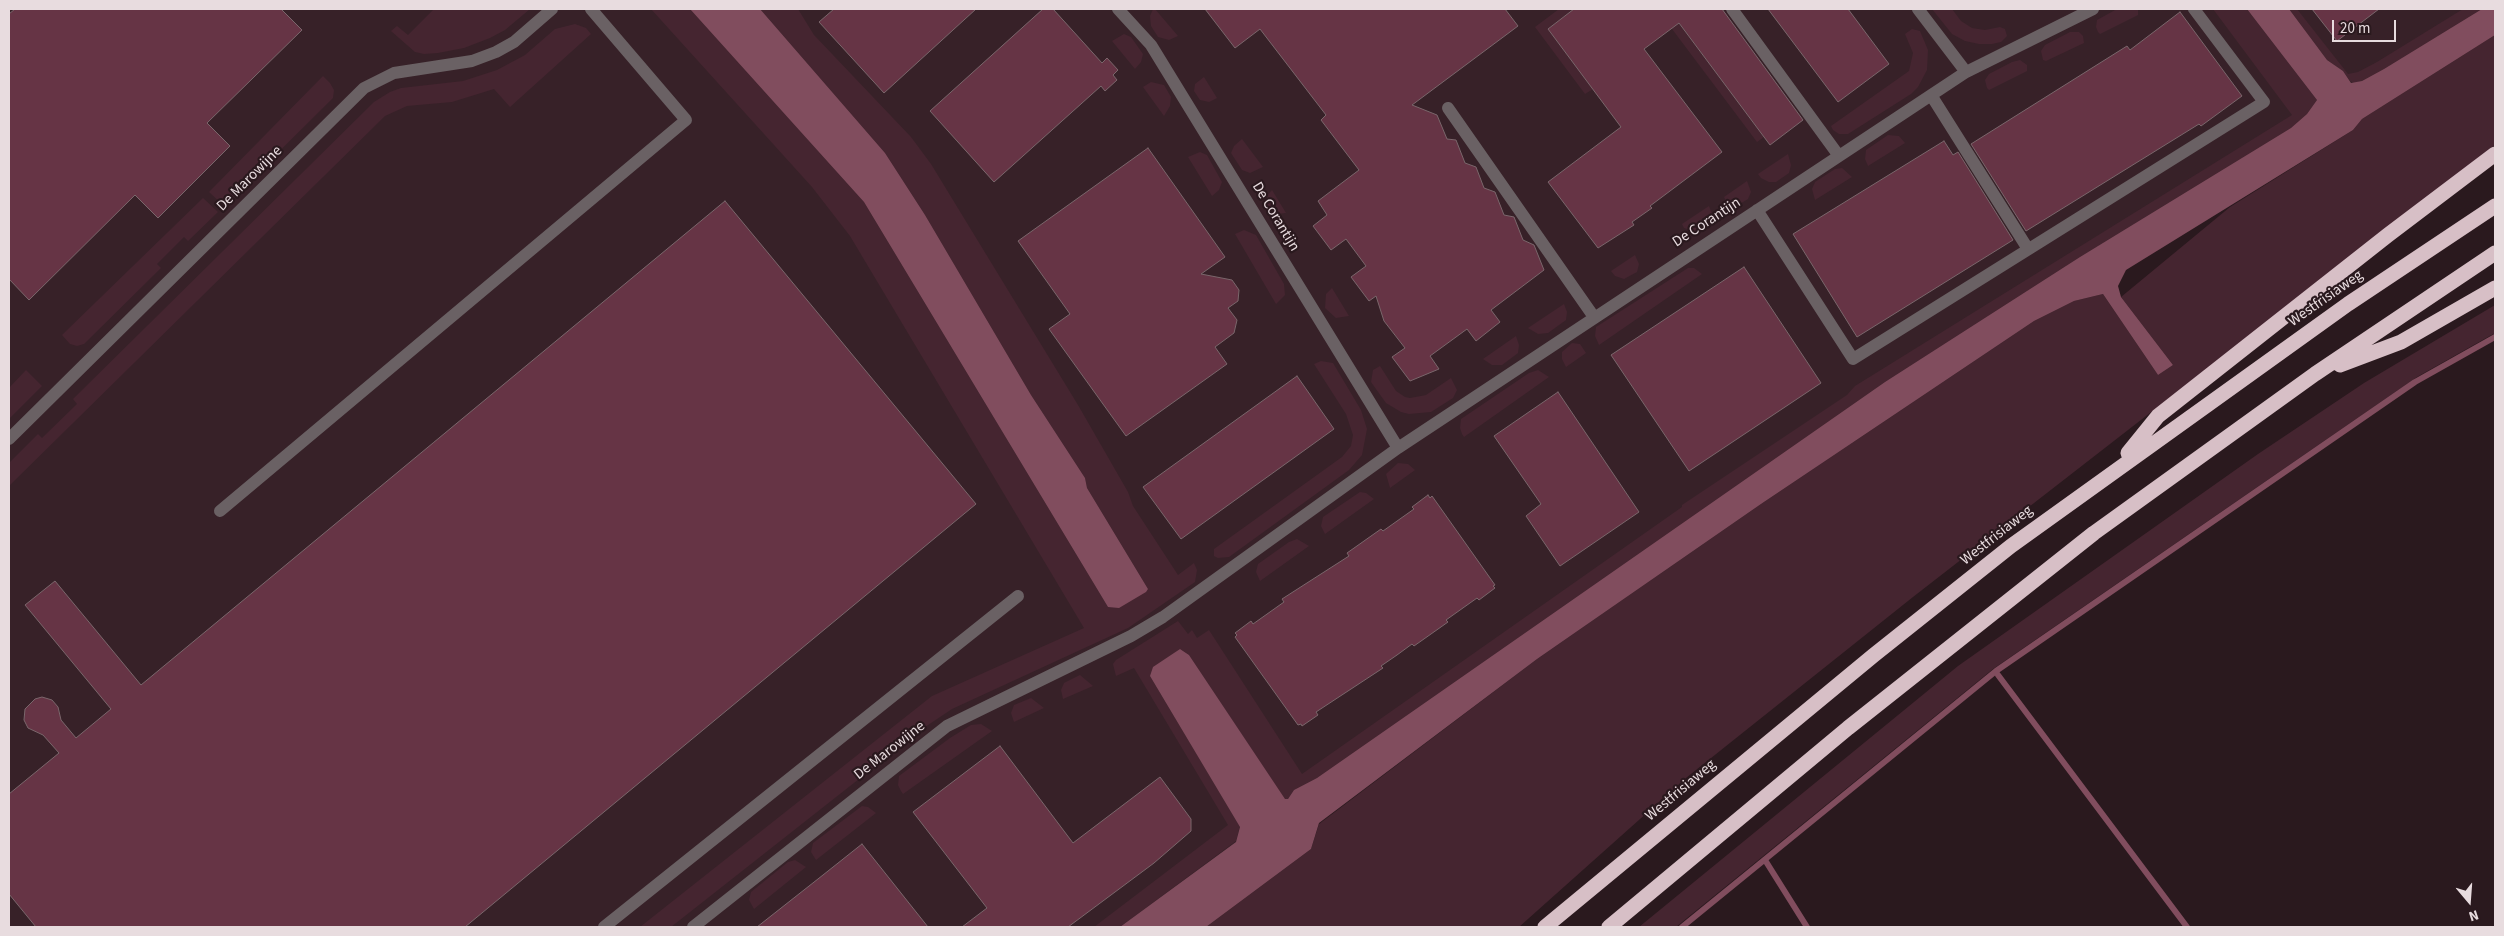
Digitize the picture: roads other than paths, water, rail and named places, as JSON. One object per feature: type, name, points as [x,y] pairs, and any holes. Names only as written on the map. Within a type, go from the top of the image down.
[{"type":"highway","points":[[2116,468],[2158,416],[2388,234],[2495,154]]},
{"type":"highway","name":"Westfrisiaweg","points":[[1545,927],[1874,655],[2011,546],[2116,468],[2348,304],[2495,206]]},
{"type":"highway","points":[[1609,927],[1848,728],[2094,533],[2315,374],[2495,254]]},
{"type":"highway","points":[[2315,374],[2401,342],[2495,288]]},
{"type":"street","name":"De Marowijne","points":[[9,439],[364,88],[394,73],[472,61],[496,52],[514,42],[552,9]]},
{"type":"street","points":[[220,511],[686,120],[591,9]]},
{"type":"street","name":"De Corantijn","points":[[1118,9],[1151,45],[1398,448]]},
{"type":"street","points":[[1732,9],[1838,156]]},
{"type":"street","points":[[1918,9],[1966,72]]},
{"type":"street","name":"De Corantijn","points":[[1131,636],[1163,617],[1398,448],[1966,72],[2094,9]]},
{"type":"street","points":[[1757,210],[1853,359],[2264,102],[2194,9]]},
{"type":"street","points":[[1931,95],[2028,249]]},
{"type":"street","points":[[1448,108],[1594,317]]},
{"type":"street","points":[[604,927],[1018,596]]},
{"type":"street","name":"De Marowijne","points":[[693,927],[947,726],[1131,636]]},
{"type":"waterway","points":[[1682,927],[1996,671],[2415,382],[2495,337]]},
{"type":"waterway","points":[[1998,675],[2187,927]]},
{"type":"waterway","points":[[1765,860],[1807,927]]}]
